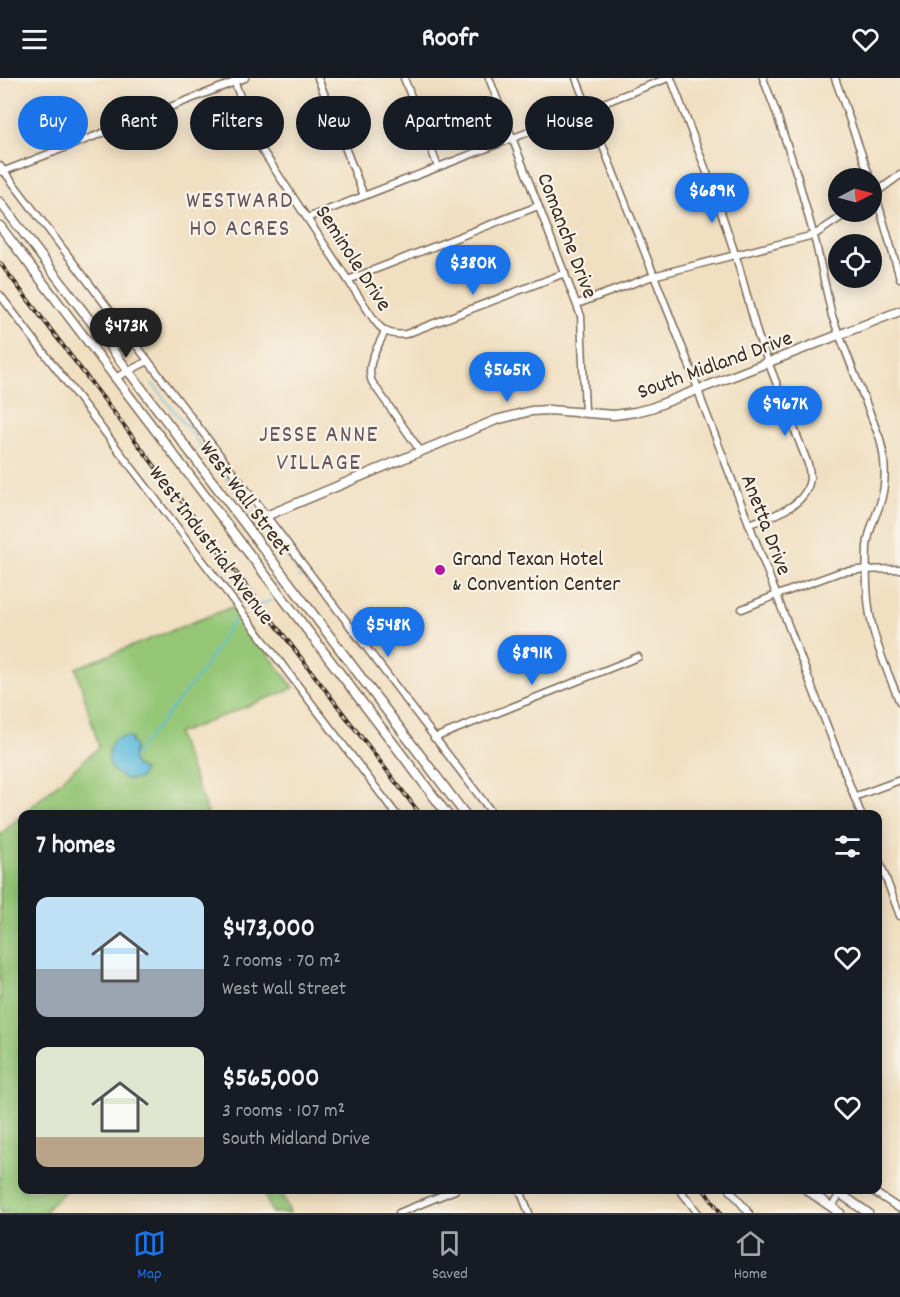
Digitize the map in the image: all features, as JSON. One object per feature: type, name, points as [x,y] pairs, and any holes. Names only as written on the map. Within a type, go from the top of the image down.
[{"type":"main road","name":"West Wall Street","points":[[0,202],[462,810]]},
{"type":"main road","name":"West Wall Street","points":[[0,226],[444,810]]},
{"type":"main road","name":"South Midland Drive","points":[[266,516],[496,420],[549,410],[604,414],[635,412],[651,408],[900,311]]},
{"type":"main road","points":[[813,1194],[840,1213]]},
{"type":"main road","points":[[843,1194],[868,1213]]},
{"type":"street","points":[[1,170],[233,80],[245,78]]},
{"type":"street","points":[[318,78],[364,196]]},
{"type":"street","points":[[404,78],[438,167]]},
{"type":"street","name":"Comanche Drive","points":[[489,78],[496,96]]},
{"type":"street","name":"Anetta Drive","points":[[576,78],[583,96]]},
{"type":"street","points":[[614,99],[670,78],[702,158],[735,255],[758,336],[808,464],[810,477],[801,500],[785,510],[749,524]]},
{"type":"street","points":[[763,78],[788,145],[839,335],[881,441],[885,483],[867,547],[868,599],[876,641],[900,703]]},
{"type":"street","points":[[835,78],[867,168]]},
{"type":"street","name":"Seminole Drive","points":[[233,80],[258,144],[377,325],[385,331],[370,363],[372,382],[421,452]]},
{"type":"street","points":[[513,139],[525,134]]},
{"type":"street","name":"Comanche Drive","points":[[513,139],[577,304],[580,316],[585,412]]},
{"type":"street","points":[[307,218],[484,150]]},
{"type":"street","name":"Anetta Drive","points":[[604,150],[859,810]]},
{"type":"street","name":"West Wall Street","points":[[1,170],[490,810]]},
{"type":"street","points":[[882,188],[900,175]]},
{"type":"street","points":[[348,280],[538,206]]},
{"type":"street","points":[[577,304],[653,276],[814,235],[834,222]]},
{"type":"street","points":[[882,222],[900,278]]},
{"type":"street","points":[[385,331],[395,335],[406,334],[565,273]]},
{"type":"street","name":"West Industrial Avenue","points":[[0,295],[393,810]]},
{"type":"street","points":[[115,378],[148,361]]},
{"type":"street","points":[[742,609],[832,574],[858,570],[900,569]]},
{"type":"street","points":[[434,738],[638,657]]},
{"type":"street","points":[[854,797],[900,780]]},
{"type":"street","points":[[882,868],[900,915]]},
{"type":"street","points":[[399,1213],[445,1194]]},
{"type":"street","points":[[522,1194],[530,1213]]},
{"type":"street","points":[[683,1194],[698,1213]]},
{"type":"street","points":[[733,1194],[748,1213]]},
{"type":"street","points":[[831,1207],[838,1194]]},
{"type":"street","points":[[876,1194],[900,1209]]},
{"type":"green space","points":[[232,607],[294,688],[177,734],[206,810],[28,810],[99,747],[76,668]]},
{"type":"green space","points":[[18,819],[18,1194],[62,1194],[46,1210],[47,1213],[0,1213],[0,835]]},
{"type":"green space","points":[[265,1194],[283,1194],[290,1213],[272,1213]]},
{"type":"water","points":[[128,737],[132,739],[131,742],[135,747],[132,760],[135,766],[144,770],[139,779],[125,779],[113,770],[109,762],[109,752],[114,740]]},
{"type":"waterway","points":[[152,383],[302,575],[299,578]]},
{"type":"waterway","points":[[252,607],[272,599]]},
{"type":"waterway","points":[[132,758],[201,673],[235,618]]},
{"type":"railway","points":[[0,263],[417,810]]},
{"type":"railway","points":[[707,1194],[721,1213]]},
{"type":"place","name":"Grand Texan Hotel & Convention Center","points":[[440,570]]},
{"type":"district","name":"WESTWARD HO ACRES","points":[[240,213]]},
{"type":"district","name":"JESSE ANNE VILLAGE","points":[[319,447]]}]
